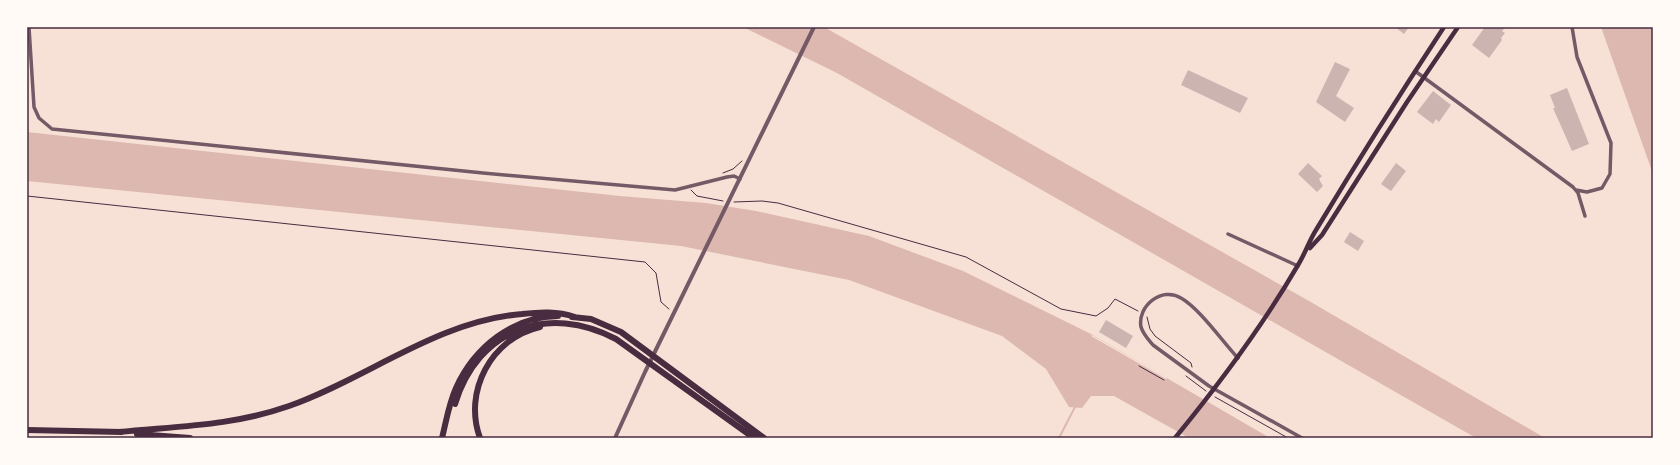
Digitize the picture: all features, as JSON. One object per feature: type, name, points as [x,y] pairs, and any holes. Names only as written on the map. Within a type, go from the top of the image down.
[{"type":"highway","points":[[119,432],[214,424],[257,415],[288,406],[317,395],[448,331],[477,321],[503,315],[540,312],[563,313],[575,317]]},
{"type":"highway","points":[[442,438],[455,389],[464,372],[484,347],[502,333],[522,323],[556,316],[591,319],[621,332],[764,438]]},
{"type":"highway","points":[[446,438],[462,384],[473,366],[485,352],[498,342],[526,326],[563,322],[600,330],[616,339],[754,438]]},
{"type":"highway","points":[[480,438],[475,417],[475,400],[481,377],[496,352],[518,335],[533,329],[563,322]]},
{"type":"highway","points":[[27,430],[119,432],[190,438]]},
{"type":"main road","points":[[1175,438],[1224,378],[1254,335],[1298,266],[1307,250],[1314,232],[1444,27]]},
{"type":"main road","points":[[1307,250],[1322,235],[1458,27]]},
{"type":"street","points":[[29,27],[34,107],[38,118],[52,129],[483,173],[675,190],[726,177],[734,176],[740,179]]},
{"type":"street","points":[[615,438],[642,379],[814,27]]},
{"type":"street","points":[[1572,27],[1577,57],[1611,143],[1610,174],[1602,188],[1587,192],[1576,190]]},
{"type":"street","points":[[1415,71],[1555,172],[1576,190],[1582,202],[1585,216]]},
{"type":"street","points":[[1228,234],[1298,266]]},
{"type":"street","points":[[1238,358],[1194,309],[1181,298],[1169,294],[1157,297],[1149,302],[1144,309],[1141,319],[1141,328],[1153,345],[1208,386],[1302,438]]},
{"type":"path","points":[[722,173],[733,169],[742,161]]},
{"type":"path","points":[[692,192],[697,196],[725,201]]},
{"type":"path","points":[[27,196],[645,262],[656,273],[661,302],[671,310]]},
{"type":"path","points":[[731,202],[762,200],[778,203],[966,257],[1061,309],[1096,316],[1108,308],[1115,298],[1139,312]]},
{"type":"path","points":[[1147,317],[1149,318],[1150,329],[1155,336],[1191,363],[1192,368]]},
{"type":"path","points":[[1139,366],[1164,380]]},
{"type":"path","points":[[1187,374],[1186,376],[1206,391]]},
{"type":"path","points":[[1213,395],[1288,438]]},
{"type":"shaded area","points":[[743,27],[824,27],[1309,301],[1545,438],[1476,438],[837,73]]},
{"type":"shaded area","points":[[1601,27],[1653,27],[1653,174]]},
{"type":"shaded area","points":[[27,132],[620,196],[706,203],[756,211],[869,236],[963,271],[1091,334],[1270,438],[1189,438],[1114,396],[1091,396],[1082,408],[1069,407],[1046,369],[1002,336],[849,280],[681,246],[27,181]]},
{"type":"pier","points":[[1092,335],[1167,378],[1166,379],[1091,336]]},
{"type":"building","points":[[1395,27],[1409,27],[1404,34]]},
{"type":"building","points":[[1485,27],[1506,27],[1502,31],[1505,33],[1501,38],[1502,40],[1489,58],[1472,45]]},
{"type":"building","points":[[1335,62],[1350,69],[1336,96],[1354,108],[1345,122],[1316,102]]},
{"type":"building","points":[[1188,70],[1248,98],[1240,113],[1181,85]]},
{"type":"building","points":[[1567,88],[1589,144],[1572,151],[1553,108],[1555,108],[1550,95]]},
{"type":"building","points":[[1433,91],[1451,105],[1439,122],[1436,119],[1433,124],[1417,112]]},
{"type":"building","points":[[1308,163],[1322,176],[1319,179],[1323,186],[1317,192],[1298,174]]},
{"type":"building","points":[[1396,163],[1406,171],[1391,191],[1381,184]]},
{"type":"building","points":[[1350,232],[1364,241],[1358,251],[1344,242]]},
{"type":"building","points":[[1106,320],[1133,336],[1126,348],[1099,332]]},
{"type":"waterway","points":[[1059,438],[1076,405]]}]
